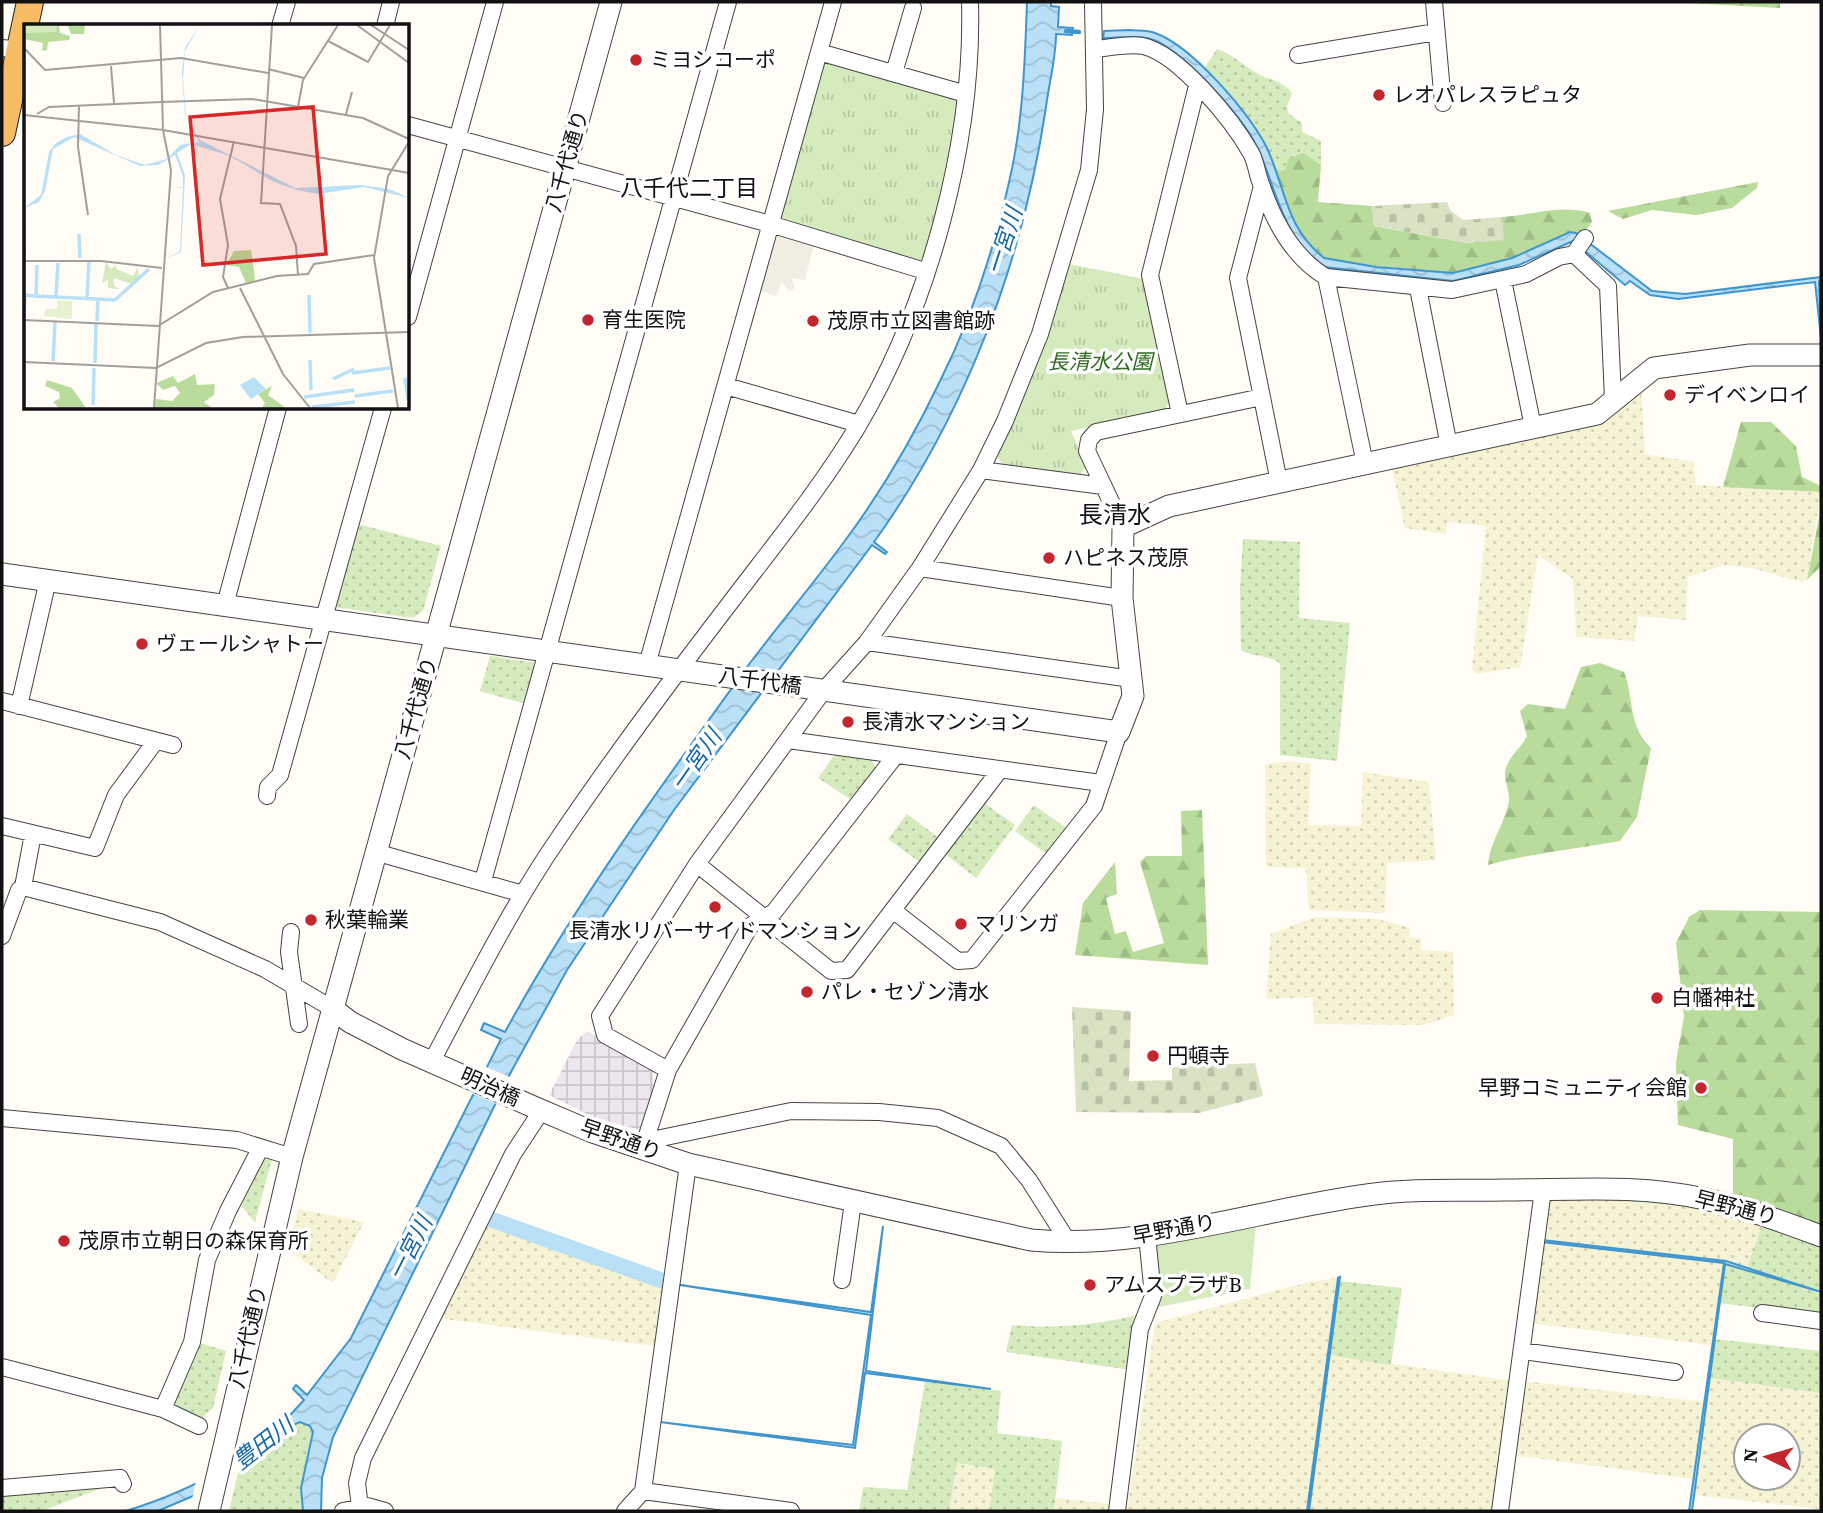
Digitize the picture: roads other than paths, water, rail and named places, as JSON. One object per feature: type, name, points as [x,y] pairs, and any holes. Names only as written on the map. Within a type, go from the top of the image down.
[{"type":"highway","points":[[2,133],[11,49],[30,2]]},
{"type":"street","points":[[281,24],[287,2]]},
{"type":"street","points":[[386,24],[391,2]]},
{"type":"street","points":[[410,310],[495,2]]},
{"type":"street","name":"八千代通り","points":[[209,1511],[292,1157],[611,2]]},
{"type":"street","points":[[484,881],[728,2]]},
{"type":"street","points":[[647,665],[833,2]]},
{"type":"street","points":[[23,887],[160,922],[295,985],[349,1022],[438,1063],[523,894],[558,839],[688,671],[814,494],[859,424],[894,355],[925,271],[958,155],[966,94],[970,2]]},
{"type":"street","points":[[668,1070],[605,1035],[600,1016],[697,864],[788,740],[816,689],[867,642],[920,568],[981,470],[1022,385],[1083,194],[1095,109],[1093,2]]},
{"type":"street","points":[[1434,2],[1443,103]]},
{"type":"street","points":[[894,74],[913,8]]},
{"type":"street","points":[[1298,55],[1436,33]]},
{"type":"street","points":[[1095,49],[1140,46],[1162,52],[1214,98],[1252,155],[1279,227],[1308,267],[1326,278],[1418,289],[1452,290],[1503,280],[1579,247],[1608,286],[1613,399]]},
{"type":"street","points":[[819,52],[966,94]]},
{"type":"street","points":[[1180,414],[1150,275],[1198,86]]},
{"type":"street","points":[[410,126],[673,197],[925,271]]},
{"type":"street","points":[[1262,186],[1238,278],[1279,482]]},
{"type":"street","points":[[1326,278],[1365,464]]},
{"type":"street","points":[[1503,280],[1533,427]]},
{"type":"street","points":[[1418,289],[1449,446]]},
{"type":"street","points":[[1123,527],[1169,506],[1597,414],[1638,378],[1664,366],[1750,355],[1821,355]]},
{"type":"street","points":[[726,386],[859,424]]},
{"type":"street","points":[[894,911],[958,961],[972,960],[1094,806],[1133,696],[1122,598],[1123,527],[1087,451],[1089,440],[1096,432],[1262,397]]},
{"type":"street","points":[[225,605],[277,410]]},
{"type":"street","points":[[267,796],[268,787],[280,775],[382,410]]},
{"type":"street","points":[[981,470],[1104,486]]},
{"type":"street","points":[[920,568],[1122,598]]},
{"type":"street","name":"八千代橋","points":[[2,574],[1119,732]]},
{"type":"street","points":[[19,706],[48,580]]},
{"type":"street","points":[[867,642],[1132,679]]},
{"type":"street","points":[[2,701],[173,745]]},
{"type":"street","points":[[788,740],[1101,783]]},
{"type":"street","points":[[2,825],[95,848],[116,795],[155,742]]},
{"type":"street","points":[[643,1148],[668,1070],[750,926],[774,912],[896,755]]},
{"type":"street","points":[[697,864],[831,971],[847,970],[999,771]]},
{"type":"street","points":[[2,936],[19,890],[23,887],[33,834]]},
{"type":"street","points":[[375,852],[523,894]]},
{"type":"street","points":[[291,932],[289,952],[299,1024]]},
{"type":"street","name":"明治橋","points":[[438,1063],[539,1109]]},
{"type":"street","points":[[385,1511],[375,1507],[353,1509],[363,1458],[513,1154],[539,1109]]},
{"type":"street","name":"早野通り","points":[[539,1109],[590,1131],[688,1164],[1031,1240],[1069,1243],[1147,1235],[1367,1195],[1419,1190],[1606,1188],[1704,1199],[1788,1221],[1821,1236]]},
{"type":"street","points":[[643,1148],[661,1138],[791,1111],[879,1112],[938,1118],[1001,1146],[1029,1180],[1069,1243]]},
{"type":"street","points":[[2,1118],[237,1140],[292,1157]]},
{"type":"street","points":[[163,1409],[192,1342],[207,1260],[228,1211],[260,1149]]},
{"type":"street","points":[[625,1511],[643,1491],[688,1164]]},
{"type":"street","points":[[1500,1511],[1543,1190]]},
{"type":"street","points":[[842,1280],[853,1202]]},
{"type":"street","points":[[1117,1511],[1140,1329],[1153,1296],[1147,1235]]},
{"type":"street","points":[[1762,1313],[1821,1321]]},
{"type":"street","points":[[1522,1351],[1675,1372]]},
{"type":"street","points":[[2,1367],[163,1409],[199,1426]]},
{"type":"street","points":[[2,1488],[120,1478],[123,1484]]},
{"type":"street","points":[[643,1491],[791,1511]]},
{"type":"water","name":"一宮川","points":[[1027,2],[1051,2],[1051,6],[1059,7],[1058,27],[1073,28],[1072,35],[1056,34],[1036,165],[1006,279],[963,389],[907,493],[874,542],[887,552],[885,554],[872,545],[674,810],[567,970],[511,1072],[333,1437],[322,1478],[321,1511],[303,1511],[301,1488],[313,1432],[310,1426],[300,1422],[288,1427],[239,1469],[193,1496],[158,1511],[126,1511],[201,1481],[245,1455],[304,1400],[293,1389],[296,1385],[307,1395],[351,1338],[501,1039],[481,1030],[484,1023],[505,1032],[561,936],[622,844],[750,663],[858,523],[897,463],[952,355],[973,306],[997,229],[1010,178],[1021,113]]},
{"type":"water","points":[[1104,31],[1152,32],[1170,40],[1202,66],[1233,99],[1266,146],[1293,219],[1301,233],[1324,258],[1376,267],[1453,273],[1512,258],[1570,232],[1576,233],[1652,291],[1685,294],[1821,277],[1821,338],[1815,282],[1678,299],[1650,295],[1630,281],[1625,285],[1573,241],[1519,265],[1453,281],[1324,267],[1300,244],[1291,230],[1253,139],[1229,107],[1184,60],[1156,41],[1137,37],[1103,38]]},
{"type":"water","points":[[883,1226],[866,1371],[991,1389],[865,1373],[855,1448],[660,1422],[853,1445],[871,1315],[680,1285],[871,1312]]},
{"type":"water","points":[[1541,1242],[1726,1261],[1821,1292],[1725,1264],[1692,1511],[1689,1511],[1724,1263]]},
{"type":"water","points":[[1340,1277],[1309,1511],[1307,1511],[1338,1278]]},
{"type":"waterway","points":[[1066,31],[1079,32]]},
{"type":"waterway","points":[[490,1219],[663,1281]]},
{"type":"place","name":"ミヨシコーポ","points":[[636,60]]},
{"type":"place","name":"レオパレスラピュタ","points":[[1379,95]]},
{"type":"place","name":"育生医院","points":[[588,320]]},
{"type":"place","name":"茂原市立図書館跡","points":[[813,321]]},
{"type":"place","name":"デイベンロイ","points":[[1670,395]]},
{"type":"place","name":"ハピネス茂原","points":[[1049,558]]},
{"type":"place","name":"ヴェールシャトー","points":[[142,644]]},
{"type":"place","name":"長清水マンション","points":[[848,722]]},
{"type":"place","name":"長清水リバーサイドマンション","points":[[715,907]]},
{"type":"place","name":"秋葉輪業","points":[[311,920]]},
{"type":"place","name":"マリンガ","points":[[961,924]]},
{"type":"place","name":"パレ・セゾン清水","points":[[807,992]]},
{"type":"place","name":"白幡神社","points":[[1657,998]]},
{"type":"place","name":"円頓寺","points":[[1153,1056]]},
{"type":"place","name":"早野コミュニティ会館","points":[[1701,1088]]},
{"type":"place","name":"茂原市立朝日の森保育所","points":[[64,1241]]},
{"type":"place","name":"アムスプラザB","points":[[1090,1285]]},
{"type":"district","name":"八千代二丁目","points":[[689,188]]},
{"type":"district","name":"長清水","points":[[1115,515]]},
{"type":"park label","name":"長清水公園","points":[[1100,362]]},
{"type":"water label","name":"豊田川","points":[[263,1443]]}]
